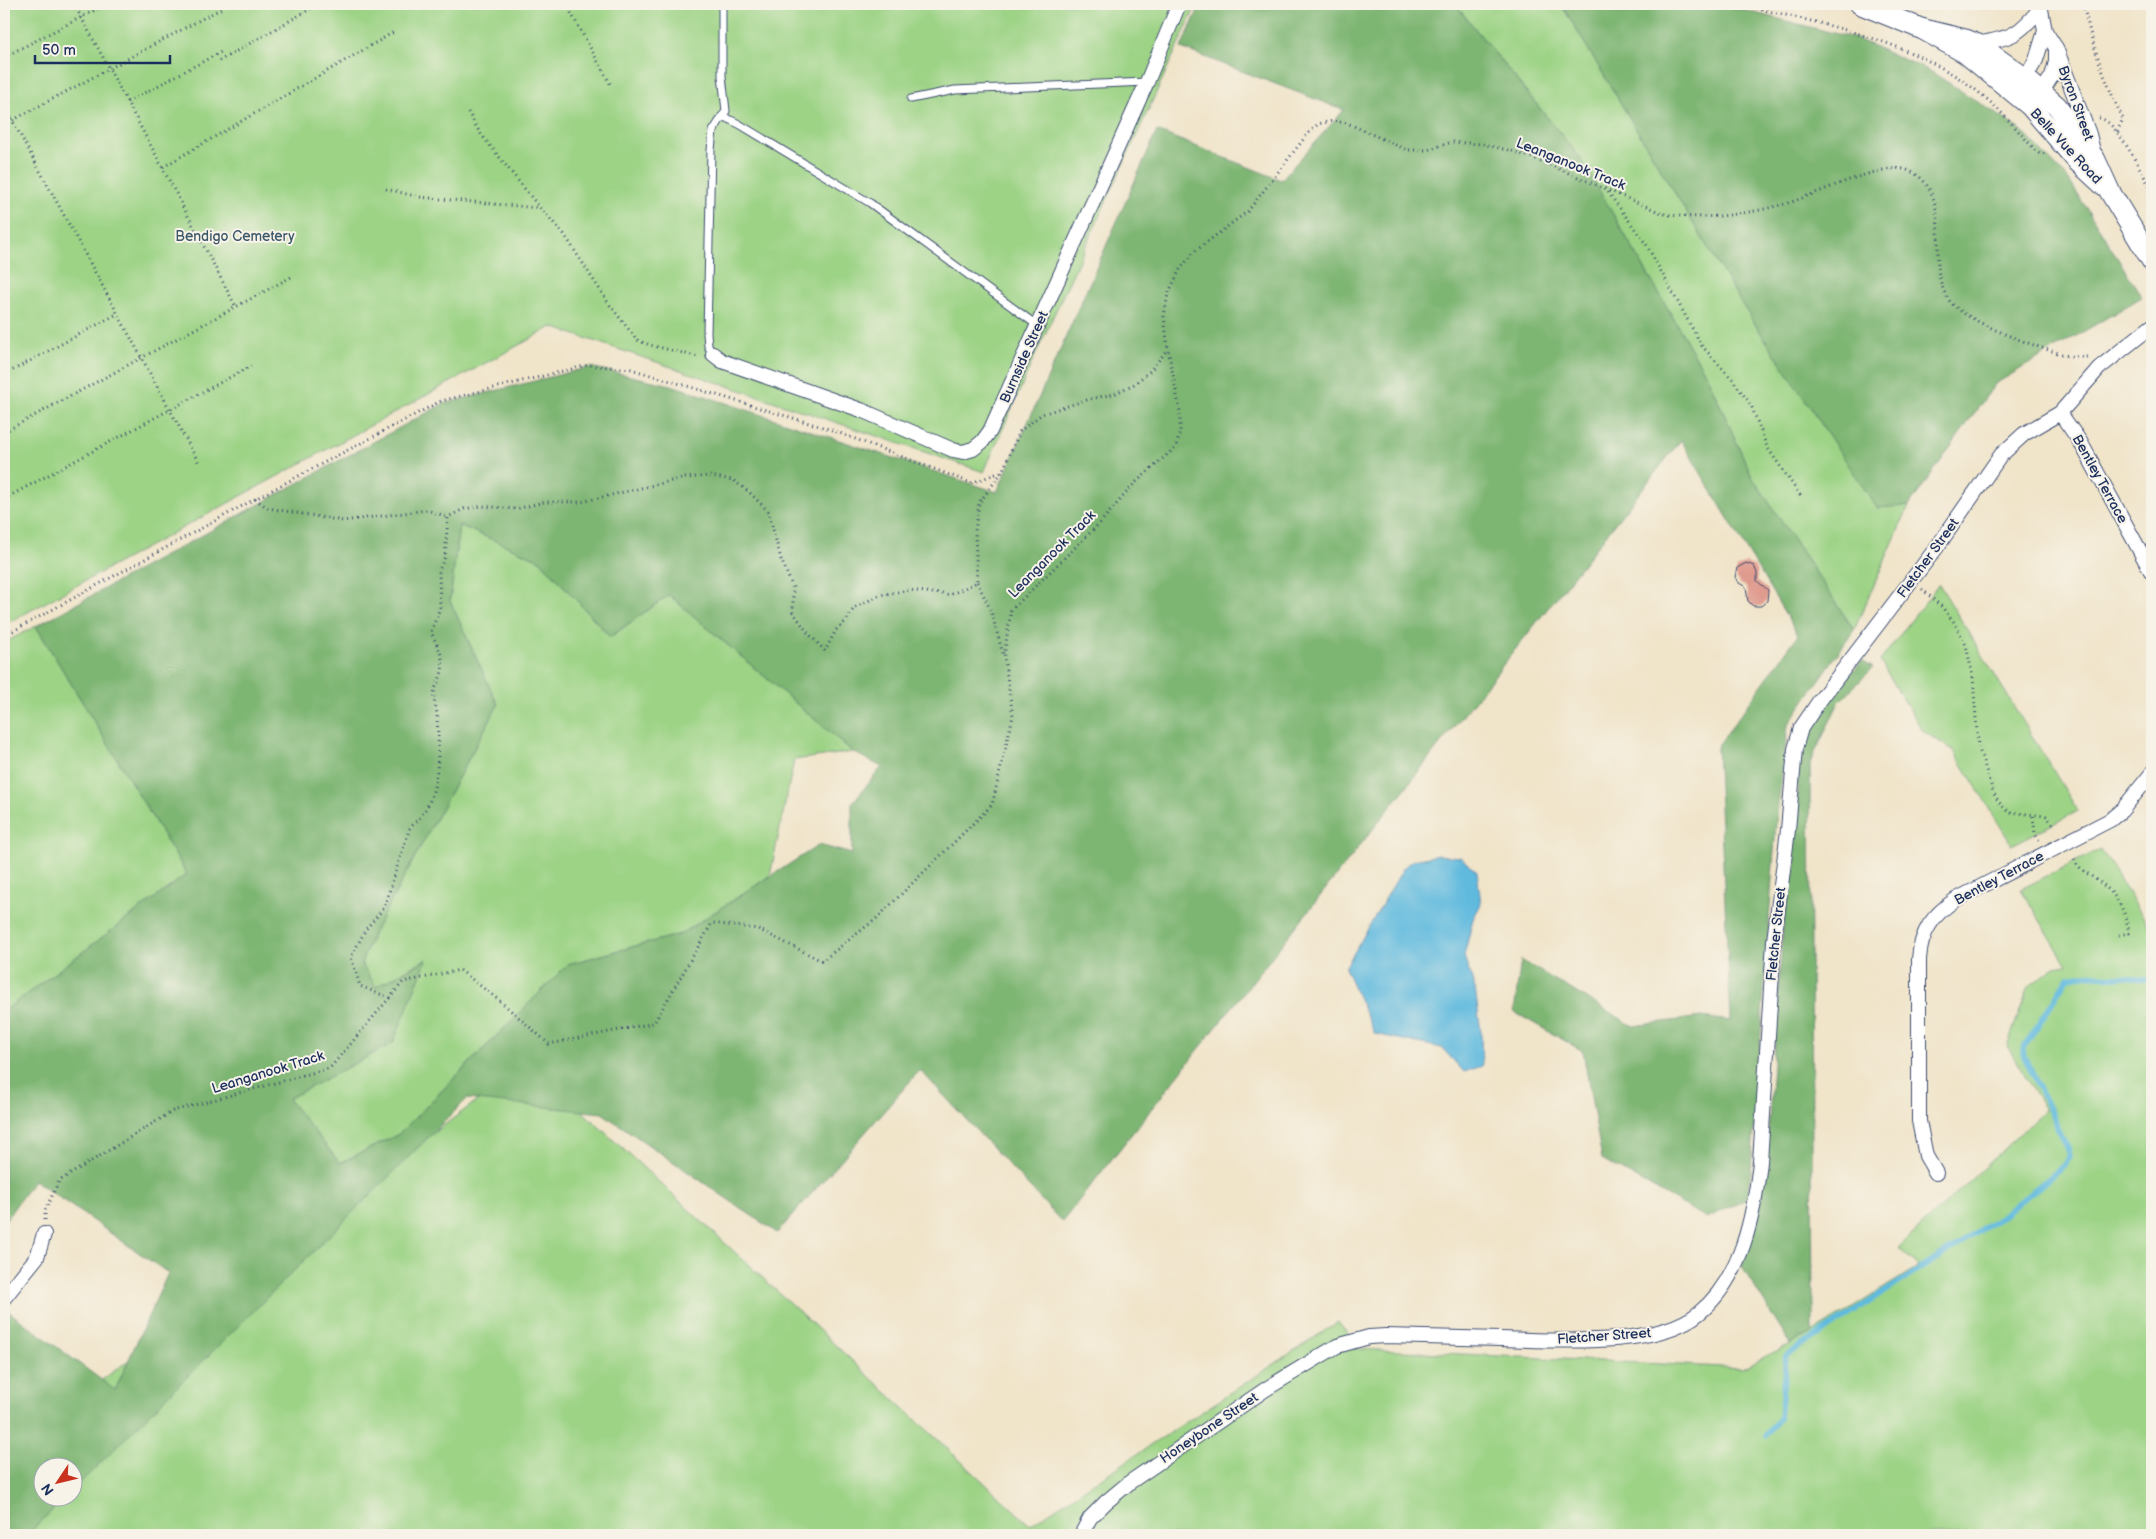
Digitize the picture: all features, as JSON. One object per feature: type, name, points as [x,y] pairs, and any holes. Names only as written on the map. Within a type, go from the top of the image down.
[{"type":"street","name":"Burnside Street","points":[[713,354],[722,361],[861,410],[944,447],[963,452],[973,449],[982,442],[990,431],[1147,82],[1179,4]]},
{"type":"street","points":[[1860,4],[1922,29],[1965,53],[2027,94]]},
{"type":"street","name":"Byron Street","points":[[2041,6],[2045,31],[2056,48],[2085,125],[2095,159]]},
{"type":"street","name":"Byron Street","points":[[1978,44],[2015,34],[2027,25],[2041,6]]},
{"type":"street","name":"Belle Vue Road","points":[[1922,29],[1978,44],[2027,94],[2078,162],[2110,192]]},
{"type":"street","name":"Byron Street","points":[[2027,94],[2045,31]]},
{"type":"street","name":"Byron Street","points":[[2027,94],[2052,76],[2056,62],[2056,48]]},
{"type":"street","name":"Belle Vue Road","points":[[2027,94],[2057,106],[2095,159],[2110,192],[2152,260]]},
{"type":"street","name":"Fletcher Street","points":[[1353,1340],[1386,1336],[1556,1340],[1630,1337],[1660,1332],[1682,1324],[1698,1314],[1711,1302],[1734,1266],[1744,1240],[1757,1190],[1773,958],[1788,830],[1795,749],[1801,728],[1820,700],[1912,581],[2001,455],[2024,434],[2060,413],[2099,368],[2152,326]]},
{"type":"street","name":"Bentley Terrace","points":[[2060,413],[2081,443],[2152,573]]},
{"type":"street","name":"Bentley Terrace","points":[[1936,1173],[1926,1156],[1919,1121],[1920,946],[1925,930],[1933,918],[1955,900],[2110,820],[2122,810],[2152,773]]},
{"type":"street","points":[[4,1298],[37,1257],[44,1234]]},
{"type":"street","name":"Honeybone Street","points":[[1081,1535],[1090,1518],[1130,1482],[1266,1389],[1322,1354],[1353,1340]]},
{"type":"lane","points":[[713,354],[708,346],[707,333],[711,150],[713,131],[726,111],[722,76],[722,4]]},
{"type":"lane","points":[[911,99],[955,90],[1147,82]]},
{"type":"lane","points":[[722,116],[739,124],[870,203],[1038,326]]},
{"type":"path","points":[[74,4],[163,167],[236,307]]},
{"type":"path","points":[[4,57],[107,4]]},
{"type":"path","points":[[219,61],[319,4]]},
{"type":"path","points":[[566,4],[612,87]]},
{"type":"path","points":[[1737,4],[1797,18],[1899,47],[1930,60],[1983,95],[2040,154],[2051,151],[2062,142]]},
{"type":"path","points":[[2083,4],[2103,77],[2123,119],[2117,132]]},
{"type":"path","points":[[4,125],[110,70],[224,7]]},
{"type":"path","points":[[163,167],[394,32]]},
{"type":"path","points":[[127,102],[221,52]]},
{"type":"path","points":[[4,105],[200,466]]},
{"type":"path","points":[[468,112],[480,133],[540,208],[564,234],[609,304],[637,340],[699,358],[713,354]]},
{"type":"path","points":[[2085,125],[2092,119],[2103,119],[2110,123],[2152,191]]},
{"type":"path","name":"Leanganook Track","points":[[44,1234],[45,1210],[59,1181],[173,1111],[330,1068],[404,982],[460,970],[550,1044],[654,1023],[712,923],[758,929],[822,961],[877,918],[992,805],[1014,716],[1004,656],[1011,610],[1100,523],[1134,484],[1176,446],[1180,432],[1180,411],[1168,349],[1164,316],[1168,294],[1180,269],[1194,252],[1248,211],[1306,136],[1318,124],[1332,121],[1347,123],[1407,150],[1427,150],[1452,142],[1490,146],[1536,159],[1664,214],[1701,217],[1753,211],[1789,202],[1878,171],[1900,168],[1909,170],[1916,175],[1927,189],[1936,210],[1939,227],[1939,276],[1952,305],[1982,324],[2064,354],[2088,357],[2099,368]]},
{"type":"path","points":[[386,189],[419,198],[540,208]]},
{"type":"path","points":[[1608,191],[1646,244],[1702,346],[1732,379],[1751,406],[1767,446],[1802,498]]},
{"type":"path","points":[[4,432],[293,276]]},
{"type":"path","points":[[4,375],[117,314]]},
{"type":"path","points":[[1004,656],[991,611],[977,582],[975,531],[980,503],[1002,472],[1020,431],[1042,414],[1090,398],[1114,394],[1134,384],[1150,371],[1168,349]]},
{"type":"path","points":[[4,636],[255,499],[441,401],[588,365],[631,369],[830,429],[972,483],[1002,472]]},
{"type":"path","points":[[4,499],[251,366]]},
{"type":"path","points":[[255,499],[268,508],[343,521],[427,510],[448,517],[464,509],[481,506],[516,509],[544,502],[581,502],[684,478],[709,476],[733,480],[749,492],[768,511],[781,559],[793,588],[793,612],[808,633],[825,651],[836,630],[854,608],[880,595],[909,590],[950,595],[977,582]]},
{"type":"path","points":[[390,998],[360,986],[351,957],[366,929],[384,908],[397,873],[410,827],[422,818],[434,790],[438,750],[437,714],[434,693],[442,673],[443,658],[431,632],[440,608],[439,570],[445,557],[448,517]]},
{"type":"path","points":[[1912,581],[1959,628],[1966,645],[1973,677],[1978,746],[1997,800],[2009,812],[2046,816],[2055,826]]},
{"type":"path","points":[[2033,816],[2035,833],[2041,844]]},
{"type":"path","points":[[2074,860],[2080,869],[2105,885],[2118,899],[2125,913],[2130,933],[2119,935]]},
{"type":"green space","name":"Bendigo Cemetery","points":[[4,4],[1197,4],[1029,369],[984,472],[552,327],[4,625]]},
{"type":"green space","points":[[1201,4],[1455,4],[1581,159],[1708,378],[1752,477],[1854,630],[1788,725],[1776,823],[1749,1198],[1707,1218],[1602,1159],[1583,1051],[1514,1012],[1521,960],[1633,1026],[1701,1017],[1731,1021],[1717,747],[1798,635],[1681,440],[1062,1222],[920,1070],[777,1233],[602,1113],[467,1099],[82,1481],[82,1456],[32,1456],[32,1506],[57,1506],[27,1535],[4,1535],[4,1320],[8,1311],[115,1390],[168,1273],[34,1180],[4,1222],[4,1011],[187,874],[36,626],[443,404],[590,367],[671,385],[997,492],[1157,131],[1281,180],[1344,110],[1181,48]],"holes":[[[459,525],[540,560],[610,637],[669,595],[853,752],[882,767],[852,803],[852,854],[819,845],[681,934],[568,964],[399,1134],[340,1163],[288,1099],[393,1043],[427,959],[376,987],[361,963],[374,932],[498,705],[450,601]]]},
{"type":"green space","points":[[1455,4],[1561,4],[1745,309],[1877,507],[1909,506],[1854,630],[1752,477],[1708,378],[1581,159]]},
{"type":"green space","points":[[1561,4],[1720,4],[1857,39],[1930,71],[2020,129],[2068,179],[2142,297],[1995,384],[1909,506],[1877,508],[1745,309]]},
{"type":"green space","points":[[459,525],[540,560],[610,637],[669,595],[853,752],[794,760],[770,876],[681,934],[568,964],[399,1134],[340,1163],[288,1099],[393,1043],[426,959],[376,987],[361,963],[374,932],[498,705],[450,601]]},
{"type":"green space","points":[[1939,584],[2078,811],[2012,845],[1954,751],[1923,731],[1880,661]]},
{"type":"green space","points":[[36,626],[187,874],[4,1011],[4,643]]},
{"type":"green space","points":[[1862,661],[1873,668],[1839,702],[1810,763],[1813,1333],[1790,1344],[1742,1267],[1760,1209],[1768,1134],[1783,928],[1795,823],[1800,753],[1810,719]]},
{"type":"green space","points":[[2101,849],[2152,931],[2152,1535],[4,1535],[4,1453],[529,1062],[1030,1525],[1338,1322],[1360,1349],[1742,1368],[1813,1333],[1919,1266],[1898,1248],[2045,1110],[2007,1046],[2029,986],[2055,967],[2067,965],[2021,889]]},
{"type":"water","points":[[1438,855],[1460,857],[1477,872],[1481,904],[1473,919],[1464,956],[1475,989],[1481,1032],[1482,1066],[1464,1072],[1442,1048],[1375,1034],[1345,968],[1404,867],[1414,860]]},
{"type":"building","points":[[1746,563],[1754,566],[1757,573],[1757,581],[1768,590],[1767,601],[1761,606],[1753,606],[1748,601],[1746,587],[1739,583],[1735,577],[1737,568]]},
{"type":"waterway","points":[[1766,1435],[1780,1417],[1786,1357],[1790,1353],[1998,1219],[2065,1165],[2069,1157],[2067,1147],[2023,1054],[2025,1046],[2068,977],[2080,975],[2152,979]]}]
